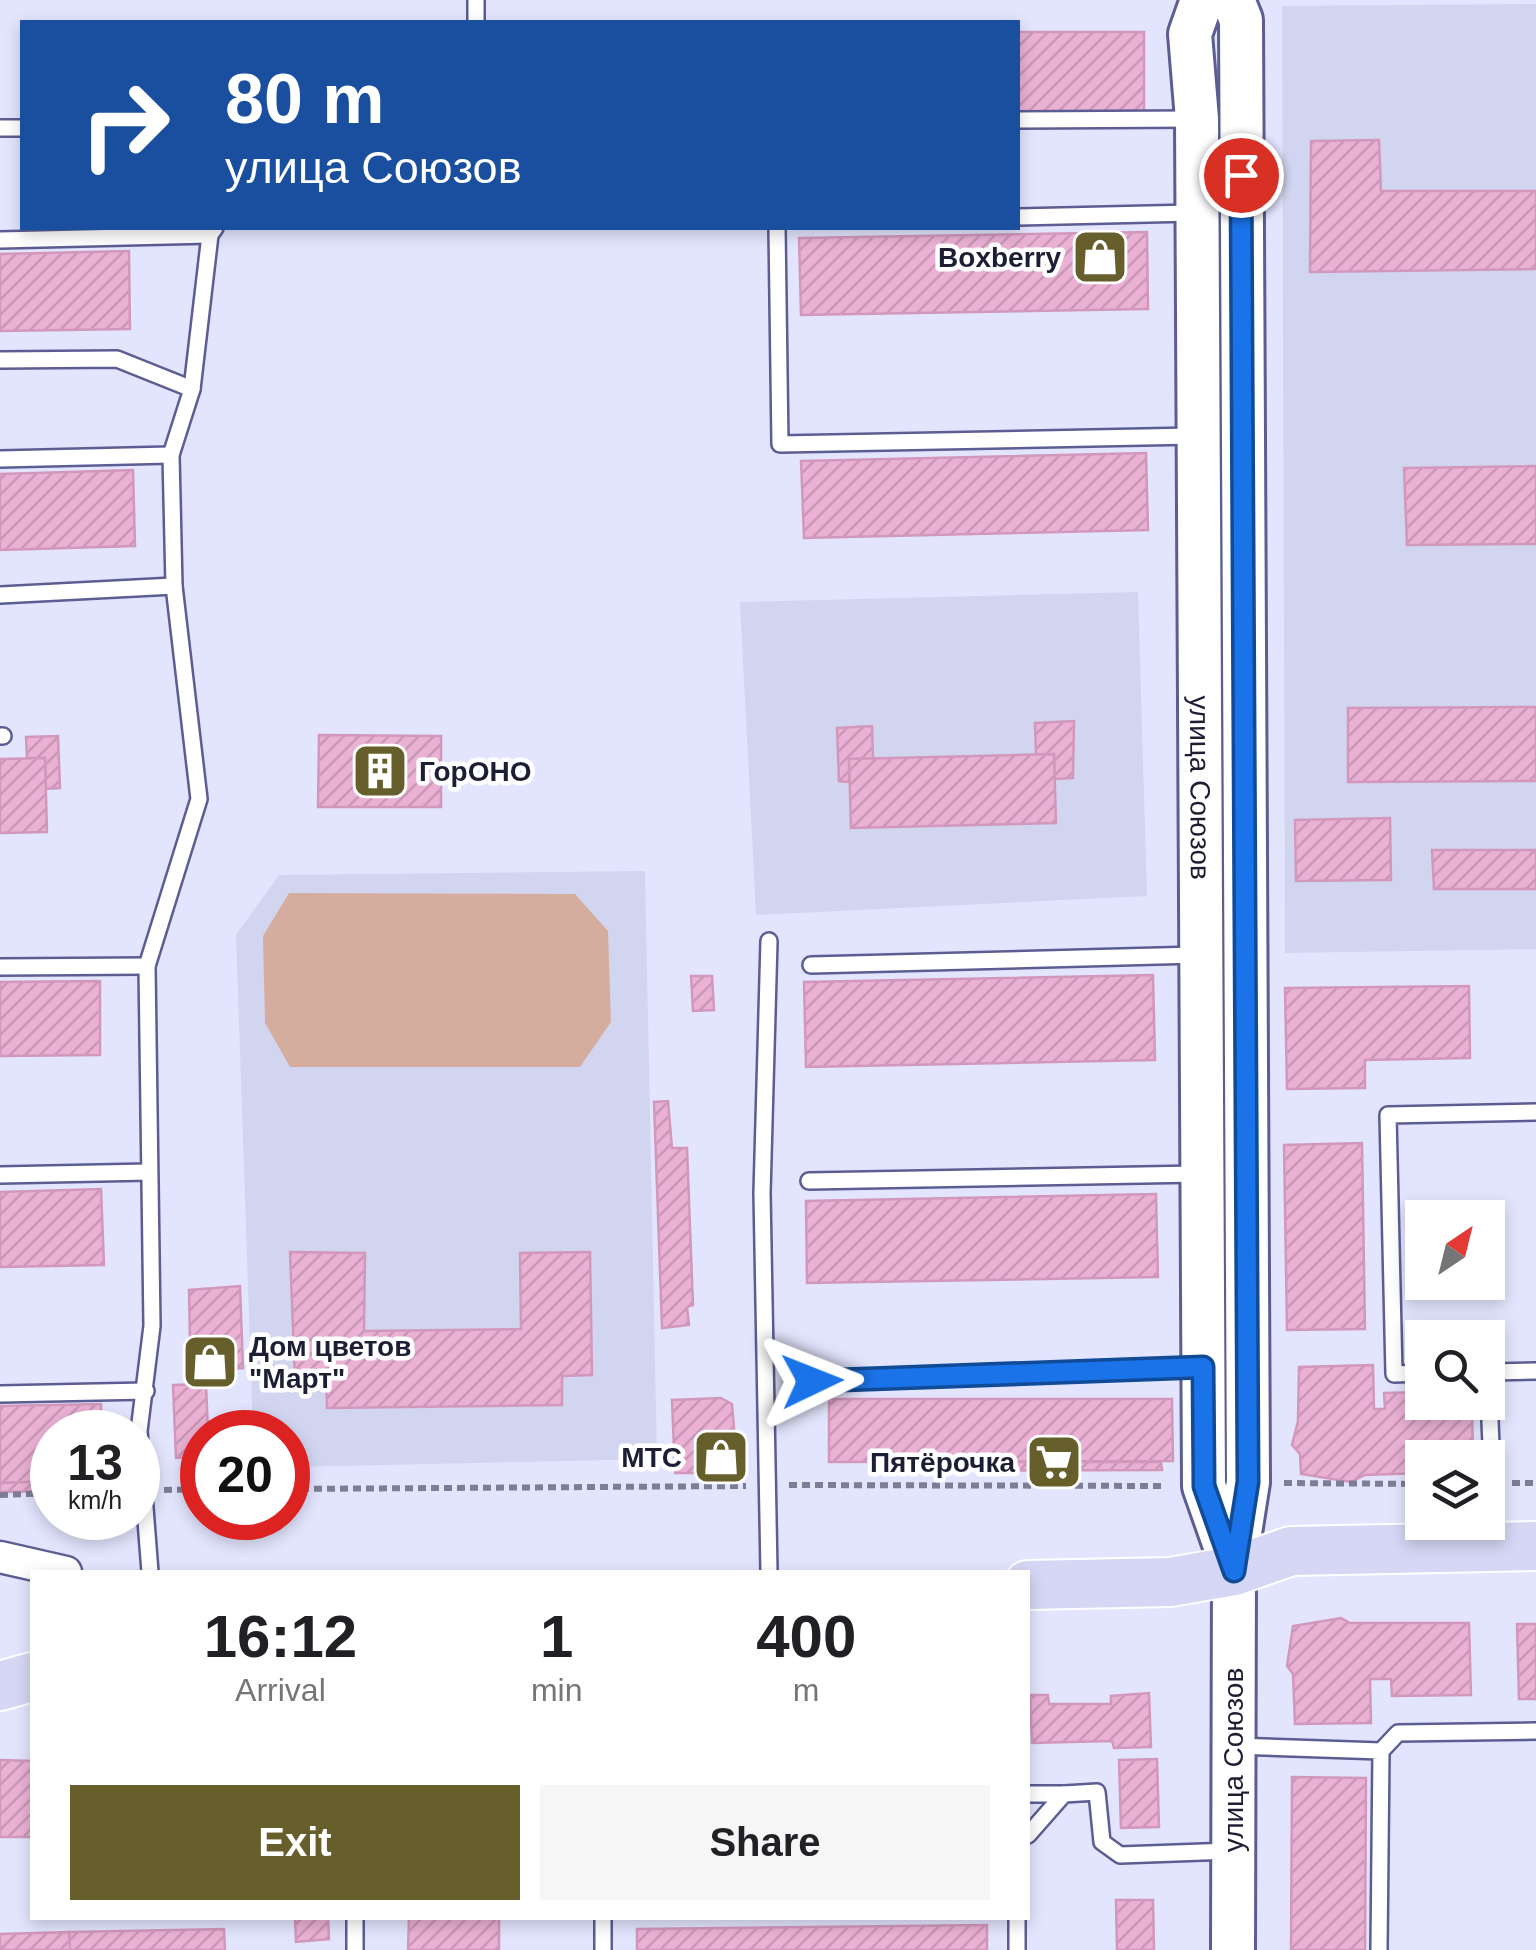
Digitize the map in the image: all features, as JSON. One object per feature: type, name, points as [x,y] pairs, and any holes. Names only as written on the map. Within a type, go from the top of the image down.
[{"type":"main road","points":[[1030,1585],[1170,1582],[1234,1571],[1291,1551],[1516,1546]]},
{"type":"main road","points":[[0,1686],[30,1677]]},
{"type":"street","name":"улица Союзов","points":[[1202,0],[1190,34],[1197,213],[1204,1486],[1234,1571]]},
{"type":"street","name":"улица Союзов","points":[[1233,0],[1241,20],[1248,1482],[1234,1571],[1233,1950]]},
{"type":"street","points":[[1200,798],[1243,796]]},
{"type":"street","points":[[1202,1108],[1244,1109]]},
{"type":"street","points":[[0,1557],[57,1570]]},
{"type":"lane","points":[[1020,120],[1196,119]]},
{"type":"lane","points":[[1020,217],[1197,213]]},
{"type":"lane","points":[[776,230],[780,444],[1198,436]]},
{"type":"lane","points":[[0,240],[213,231],[192,389],[170,455],[174,586],[198,799],[147,966],[152,1326],[139,1431],[150,1570]]},
{"type":"lane","points":[[0,360],[117,359],[192,389]]},
{"type":"lane","points":[[0,459],[170,455]]},
{"type":"lane","points":[[0,595],[174,586]]},
{"type":"lane","points":[[768,1570],[762,1193],[769,941]]},
{"type":"lane","points":[[811,964],[1202,954]]},
{"type":"lane","points":[[0,966],[147,966]]},
{"type":"lane","points":[[1405,1374],[1394,1374],[1388,1114],[1536,1112]]},
{"type":"lane","points":[[0,1175],[150,1172]]},
{"type":"lane","points":[[809,1181],[1202,1174]]},
{"type":"lane","points":[[812,1381],[1203,1367]]},
{"type":"lane","points":[[1505,1372],[1536,1371]]},
{"type":"lane","points":[[0,1394],[146,1392]]},
{"type":"lane","points":[[1496,1420],[1516,1546]]},
{"type":"lane","points":[[1378,1950],[1381,1750],[1398,1733],[1536,1731]]},
{"type":"lane","points":[[1233,1746],[1381,1750]]},
{"type":"lane","points":[[1030,1794],[1097,1792],[1102,1842],[1120,1855],[1233,1851]]},
{"type":"lane","points":[[1030,1833],[1064,1794]]},
{"type":"lane","points":[[355,1920],[355,1950]]},
{"type":"lane","points":[[604,1920],[604,1950]]},
{"type":"lane","points":[[1017,1920],[1017,1950]]},
{"type":"path","points":[[1248,1482],[1405,1484]]},
{"type":"path","points":[[310,1489],[1204,1486]]},
{"type":"path","points":[[0,1495],[30,1494]]},
{"type":"shaded area","points":[[1536,4],[1536,949],[1285,953],[1282,6]]},
{"type":"shaded area","points":[[1138,592],[1147,896],[756,915],[740,602]]},
{"type":"shaded area","points":[[645,871],[657,1459],[310,1467],[310,1410],[252,1410],[236,935],[279,875]]},
{"type":"shaded area","points":[[289,893],[575,894],[608,931],[611,1022],[580,1067],[290,1067],[265,1023],[263,936]]},
{"type":"building","points":[[1020,32],[1144,32],[1144,112],[1020,112]]},
{"type":"building","points":[[1379,140],[1381,191],[1536,191],[1536,269],[1310,272],[1311,141]]},
{"type":"building","points":[[1147,232],[1148,309],[801,315],[799,238]]},
{"type":"building","points":[[129,251],[130,329],[0,331],[0,254]]},
{"type":"building","points":[[1146,453],[1148,530],[804,538],[801,461]]},
{"type":"building","points":[[1536,466],[1536,544],[1407,545],[1404,468]]},
{"type":"building","points":[[133,470],[135,546],[0,550],[0,474]]},
{"type":"building","points":[[1536,707],[1536,781],[1348,782],[1348,708]]},
{"type":"building","points":[[1074,721],[1073,778],[1054,779],[1054,754],[1036,755],[1035,723]]},
{"type":"building","points":[[872,726],[873,759],[849,759],[849,782],[839,781],[837,728]]},
{"type":"building","name":"ГорОНО","points":[[319,735],[441,736],[441,807],[318,807]]},
{"type":"building","points":[[58,736],[60,788],[46,789],[45,758],[27,758],[26,737]]},
{"type":"building","points":[[1054,754],[1056,823],[851,828],[849,759]]},
{"type":"building","points":[[45,758],[47,832],[0,833],[0,759]]},
{"type":"building","points":[[1390,818],[1391,880],[1296,881],[1295,820]]},
{"type":"building","points":[[1432,850],[1536,850],[1536,889],[1434,889]]},
{"type":"building","points":[[1153,975],[1155,1060],[806,1067],[804,982]]},
{"type":"building","points":[[691,976],[712,976],[714,1010],[693,1011]]},
{"type":"building","points":[[100,981],[100,1055],[0,1056],[0,982]]},
{"type":"building","points":[[1469,986],[1470,1058],[1365,1060],[1365,1088],[1287,1089],[1285,988]]},
{"type":"building","points":[[668,1101],[672,1148],[687,1148],[693,1305],[687,1307],[689,1325],[662,1328],[654,1102]]},
{"type":"building","points":[[1362,1143],[1365,1329],[1287,1330],[1284,1145]]},
{"type":"building","points":[[101,1189],[104,1265],[0,1267],[0,1192]]},
{"type":"building","points":[[1156,1194],[1158,1277],[807,1283],[806,1201]]},
{"type":"building","points":[[290,1252],[365,1253],[364,1331],[521,1329],[520,1253],[590,1252],[592,1375],[562,1376],[562,1405],[327,1408],[326,1379],[295,1380]]},
{"type":"building","points":[[240,1286],[243,1368],[204,1371],[190,1343],[189,1290]]},
{"type":"building","points":[[1373,1365],[1374,1409],[1385,1409],[1384,1393],[1405,1392],[1405,1420],[1472,1420],[1473,1440],[1405,1440],[1405,1474],[1365,1475],[1351,1482],[1301,1474],[1300,1454],[1292,1445],[1298,1421],[1299,1367]]},
{"type":"building","points":[[206,1384],[207,1410],[180,1410],[180,1458],[176,1458],[173,1385]]},
{"type":"building","points":[[721,1398],[732,1404],[736,1452],[728,1461],[695,1462],[695,1473],[675,1473],[672,1400]]},
{"type":"building","points":[[829,1399],[1172,1399],[1173,1461],[829,1462]]},
{"type":"building","points":[[101,1404],[101,1410],[30,1410],[30,1482],[0,1483],[0,1406]]},
{"type":"building","points":[[868,1462],[1161,1462],[1162,1470],[869,1471]]},
{"type":"building","points":[[30,1482],[30,1491],[0,1492],[0,1483]]},
{"type":"building","points":[[1341,1618],[1350,1623],[1469,1623],[1471,1695],[1392,1696],[1391,1679],[1370,1679],[1371,1723],[1295,1724],[1293,1674],[1287,1666],[1293,1626]]},
{"type":"building","points":[[1517,1624],[1536,1624],[1536,1699],[1519,1699]]},
{"type":"building","points":[[1149,1693],[1151,1747],[1114,1748],[1112,1741],[1032,1743],[1030,1695],[1048,1695],[1049,1704],[1111,1704],[1111,1696]]},
{"type":"building","points":[[1157,1759],[1159,1827],[1121,1828],[1119,1760]]},
{"type":"building","points":[[0,1760],[30,1761],[30,1837],[0,1837]]},
{"type":"building","points":[[1292,1777],[1366,1778],[1365,1950],[1291,1950]]},
{"type":"building","points":[[1116,1900],[1153,1900],[1154,1950],[1117,1950]]},
{"type":"building","points":[[295,1920],[328,1920],[329,1939],[296,1942]]},
{"type":"building","points":[[409,1920],[499,1920],[499,1950],[408,1950]]},
{"type":"building","points":[[987,1925],[987,1950],[637,1950],[637,1929]]},
{"type":"building","points":[[224,1929],[225,1950],[70,1950],[69,1932]]},
{"type":"building","points":[[69,1932],[70,1950],[0,1950],[0,1934]]},
{"type":"place","name":"Boxberry","points":[[1100,257]]},
{"type":"place","name":"ГорОНО","points":[[380,771]]},
{"type":"place","name":"Дом цветов \"Март\"","points":[[210,1362]]},
{"type":"place","name":"МТС","points":[[721,1457]]},
{"type":"place","name":"Пятёрочка","points":[[1054,1462]]},
{"type":"route","points":[[812,1381],[1203,1367],[1204,1486],[1234,1571],[1248,1482],[1241,175]]}]
